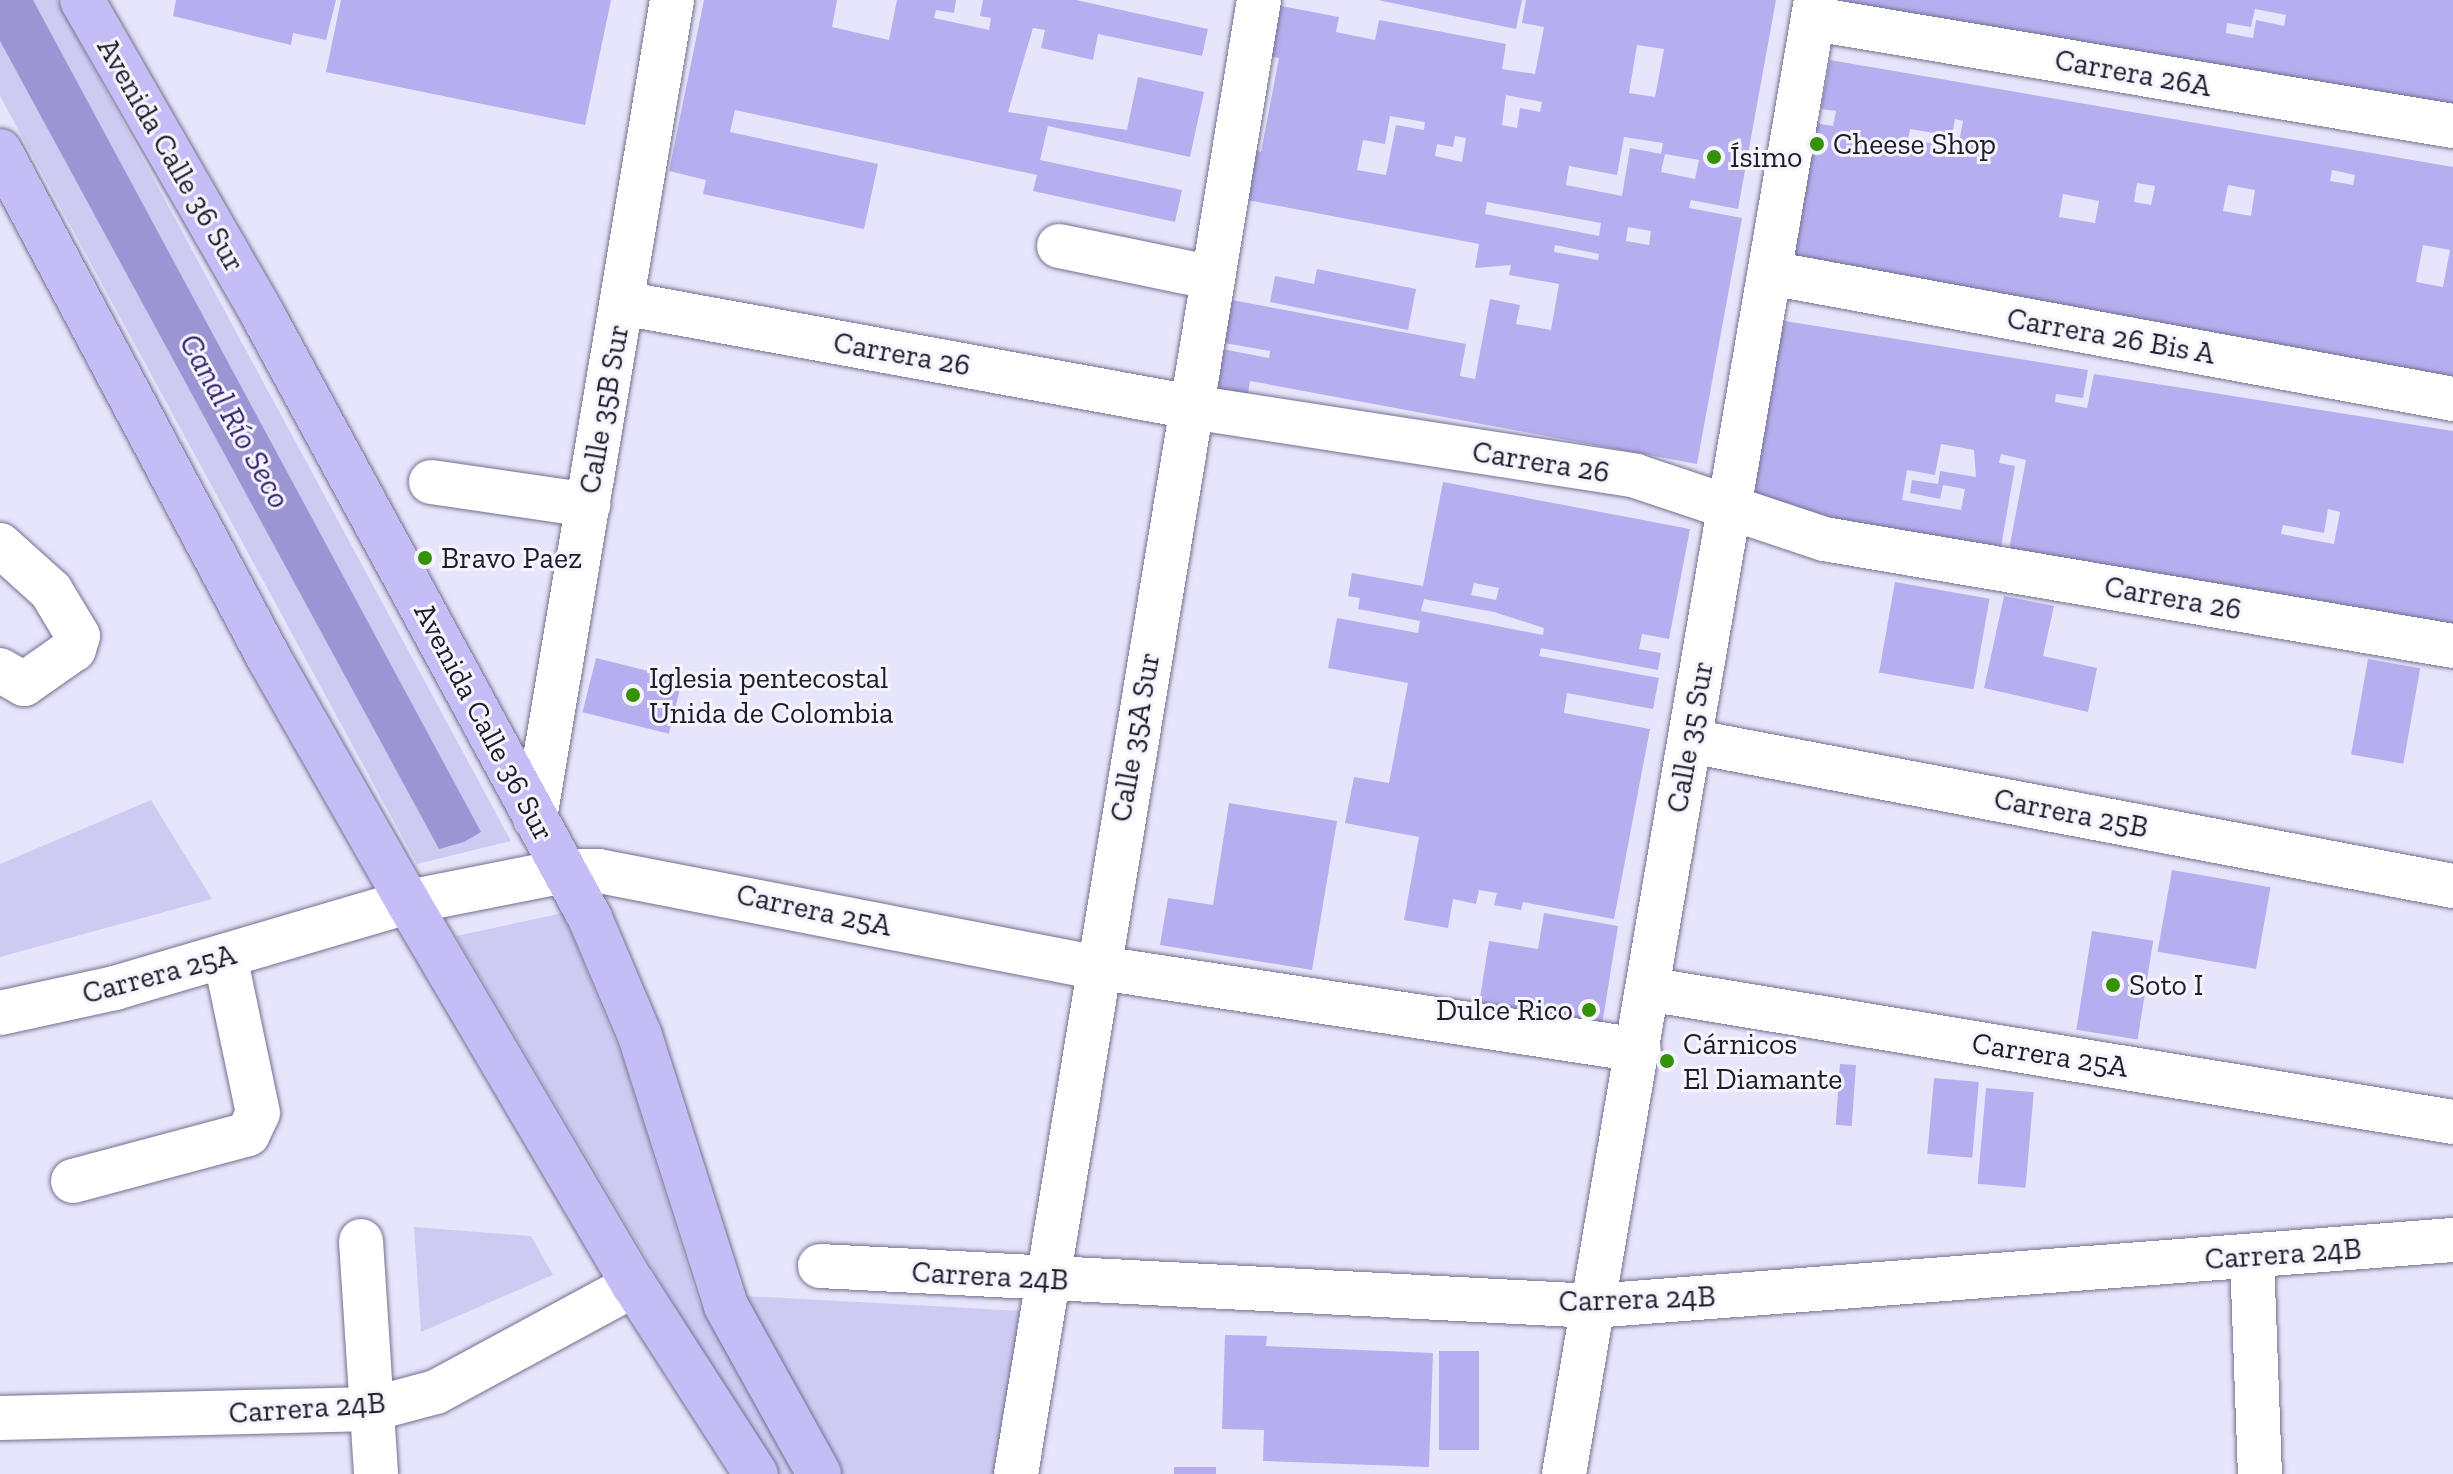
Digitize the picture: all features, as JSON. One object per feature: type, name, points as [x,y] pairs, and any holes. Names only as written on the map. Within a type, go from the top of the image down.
[{"type":"main road","name":"Avenida Calle 36 Sur","points":[[82,0],[564,871],[640,1036],[726,1306],[819,1474]]},
{"type":"main road","points":[[0,151],[15,206],[408,902],[634,1285],[756,1474]]},
{"type":"street","name":"Calle 35B Sur","points":[[535,818],[672,0]]},
{"type":"street","name":"Calle 35A Sur","points":[[1016,1474],[1094,967],[1192,407],[1259,0]]},
{"type":"street","name":"Carrera 26A","points":[[1815,10],[2453,126]]},
{"type":"street","name":"Calle 35 Sur","points":[[1564,1474],[1815,10]]},
{"type":"street","points":[[1059,246],[1213,278]]},
{"type":"street","name":"Carrera 26 Bis A","points":[[1770,273],[2453,399]]},
{"type":"street","name":"Carrera 26","points":[[622,303],[1192,407],[1636,476],[1824,539],[2453,646]]},
{"type":"street","points":[[431,482],[588,505]]},
{"type":"street","points":[[0,545],[51,591],[78,636],[74,649],[24,684],[0,670]]},
{"type":"street","name":"Carrera 25B","points":[[1690,741],[2453,886]]},
{"type":"street","name":"Carrera 25A","points":[[0,1013],[225,957],[408,902],[564,871],[647,875],[1094,967],[1639,1050]]},
{"type":"street","points":[[73,1181],[248,1134],[258,1113],[225,957]]},
{"type":"street","name":"Carrera 25A","points":[[1647,989],[2453,1122]]},
{"type":"street","name":"Carrera 24B","points":[[820,1266],[1593,1306],[2453,1240]]},
{"type":"street","points":[[361,1241],[376,1474]]},
{"type":"street","points":[[2252,1257],[2260,1474]]},
{"type":"street","name":"Carrera 24B","points":[[0,1418],[372,1409],[436,1392],[634,1285]]},
{"type":"shaded area","points":[[0,0],[57,0],[511,841],[417,864],[0,96]]},
{"type":"shaded area","points":[[151,800],[212,899],[0,957],[0,864]]},
{"type":"shaded area","points":[[563,913],[624,1062],[698,1300],[795,1474],[774,1474],[456,936]]},
{"type":"shaded area","points":[[414,1227],[531,1236],[553,1275],[421,1332]]},
{"type":"shaded area","points":[[746,1296],[1022,1311],[996,1474],[839,1474]]},
{"type":"water","name":"Canal Río Seco","points":[[0,0],[33,0],[481,832],[464,842],[439,849],[0,41]]},
{"type":"building","points":[[176,0],[336,0],[326,40],[293,33],[291,45],[173,16]]},
{"type":"building","points":[[341,0],[611,0],[585,125],[326,72]]},
{"type":"building","points":[[704,0],[837,0],[832,27],[889,40],[897,0],[956,0],[954,13],[936,10],[934,18],[989,30],[991,18],[980,16],[983,0],[1076,0],[1208,29],[1202,56],[1098,34],[1093,60],[1041,48],[1045,30],[1033,28],[1008,112],[1127,130],[1138,77],[1204,92],[1190,157],[1048,126],[1040,160],[1182,190],[1175,222],[1033,191],[1037,175],[735,110],[730,132],[878,164],[864,229],[703,194],[706,180],[669,171]]},
{"type":"building","points":[[1378,0],[1522,0],[1516,29]]},
{"type":"building","points":[[1526,0],[1776,0],[1738,209],[1691,200],[1689,208],[1742,218],[1697,464],[1250,381],[1247,400],[1199,392],[1207,346],[1269,358],[1270,351],[1213,341],[1221,298],[1466,344],[1460,376],[1475,379],[1490,299],[1520,305],[1516,324],[1551,330],[1559,284],[1509,275],[1511,265],[1475,268],[1479,244],[1237,198],[1246,149],[1261,152],[1279,58],[1261,55],[1271,4],[1339,17],[1336,32],[1375,40],[1379,20],[1506,44],[1502,69],[1535,74],[1544,27],[1522,23]],"holes":[[[1637,45],[1664,49],[1655,97],[1629,93]],[[1506,95],[1542,102],[1540,112],[1520,108],[1517,128],[1502,125]],[[1390,116],[1425,122],[1424,130],[1396,125],[1386,175],[1357,170],[1363,140],[1385,144]],[[1455,136],[1466,138],[1462,162],[1435,156],[1437,144],[1453,147]],[[1624,137],[1663,143],[1661,154],[1630,148],[1622,196],[1566,185],[1569,166],[1617,175]],[[1665,154],[1699,160],[1695,179],[1661,172]],[[1487,202],[1601,223],[1599,236],[1485,214]],[[1628,227],[1651,231],[1649,245],[1626,241]],[[1555,245],[1599,254],[1598,260],[1554,252]]]},
{"type":"building","points":[[1829,0],[2453,0],[2453,119]],"holes":[[[2255,9],[2286,15],[2284,26],[2256,20],[2253,38],[2226,33],[2227,23],[2251,27]]]},
{"type":"building","points":[[1830,60],[2453,167],[2453,387],[1782,272],[1809,122],[1833,126],[1836,111],[1821,109]],"holes":[[[1955,119],[1963,121],[1958,148],[1908,139],[1910,129],[1952,136]],[[2332,170],[2355,175],[2353,185],[2330,181]],[[2137,183],[2155,186],[2151,205],[2134,202]],[[2228,185],[2255,190],[2251,216],[2223,211]],[[2063,194],[2099,201],[2095,223],[2059,217]],[[2423,245],[2450,250],[2443,287],[2416,282]]]},
{"type":"building","points":[[1317,269],[1416,289],[1408,330],[1270,302],[1275,276],[1314,284]]},
{"type":"building","points":[[1785,321],[2088,370],[2083,398],[2056,394],[2055,402],[2087,408],[2094,374],[2453,431],[2453,636],[2008,555],[2026,460],[2001,454],[1999,463],[2015,466],[2000,553],[1745,504],[1775,328]],"holes":[[[1941,444],[1974,450],[1976,477],[1940,471],[1938,484],[1912,480],[1910,493],[1940,499],[1943,485],[1965,489],[1961,510],[1902,500],[1907,470],[1935,475]],[[2328,509],[2340,512],[2334,544],[2281,534],[2283,525],[2324,533]]]},
{"type":"building","points":[[1443,482],[1690,529],[1669,639],[1642,634],[1639,649],[1661,653],[1658,670],[1541,648],[1539,656],[1659,678],[1653,709],[1567,693],[1564,713],[1650,729],[1614,919],[1523,902],[1521,910],[1494,905],[1497,893],[1479,890],[1476,904],[1453,899],[1448,928],[1404,920],[1419,837],[1345,823],[1354,777],[1389,783],[1408,683],[1328,668],[1337,618],[1418,633],[1420,621],[1358,609],[1360,598],[1348,596],[1352,573],[1423,586]],"holes":[[[1474,583],[1499,588],[1496,600],[1471,595]],[[1424,599],[1494,612],[1544,628],[1543,635],[1421,611]]]},
{"type":"building","points":[[1895,582],[1990,599],[1974,689],[1879,673]]},
{"type":"building","points":[[2004,596],[2054,606],[2043,656],[2097,668],[2088,712],[1984,688]]},
{"type":"building","name":"Iglesia pentecostal Unida de Colombia","points":[[596,658],[682,680],[669,734],[582,712]]},
{"type":"building","points":[[2368,659],[2420,668],[2403,764],[2351,755]]},
{"type":"building","points":[[1229,803],[1337,821],[1312,970],[1160,945],[1168,898],[1213,905]]},
{"type":"building","points":[[2172,870],[2270,887],[2256,969],[2158,952]]},
{"type":"building","points":[[1544,913],[1618,926],[1602,1025],[1479,1004],[1489,941],[1538,949]]},
{"type":"building","name":"Soto I","points":[[2092,931],[2153,941],[2138,1039],[2076,1030]]},
{"type":"building","points":[[1840,1064],[1856,1065],[1852,1126],[1836,1125]]},
{"type":"building","points":[[1934,1078],[1979,1082],[1972,1158],[1927,1154]]},
{"type":"building","points":[[1986,1088],[2034,1092],[2025,1188],[1978,1184]]},
{"type":"building","points":[[1225,1335],[1267,1336],[1266,1346],[1433,1353],[1429,1467],[1263,1461],[1264,1430],[1222,1429]]},
{"type":"building","points":[[1439,1351],[1479,1351],[1479,1450],[1439,1450]]},
{"type":"building","points":[[1174,1467],[1216,1467],[1216,1474],[1174,1474]]},
{"type":"place","name":"Cheese Shop","points":[[1817,144]]},
{"type":"place","name":"Ísimo","points":[[1714,157]]},
{"type":"place","name":"Bravo Paez","points":[[425,558]]},
{"type":"place","name":"Iglesia pentecostal Unida de Colombia","points":[[633,695]]},
{"type":"place","name":"Soto I","points":[[2113,985]]},
{"type":"place","name":"Dulce Rico","points":[[1589,1010]]},
{"type":"place","name":"Cárnicos El Diamante","points":[[1667,1061]]}]
